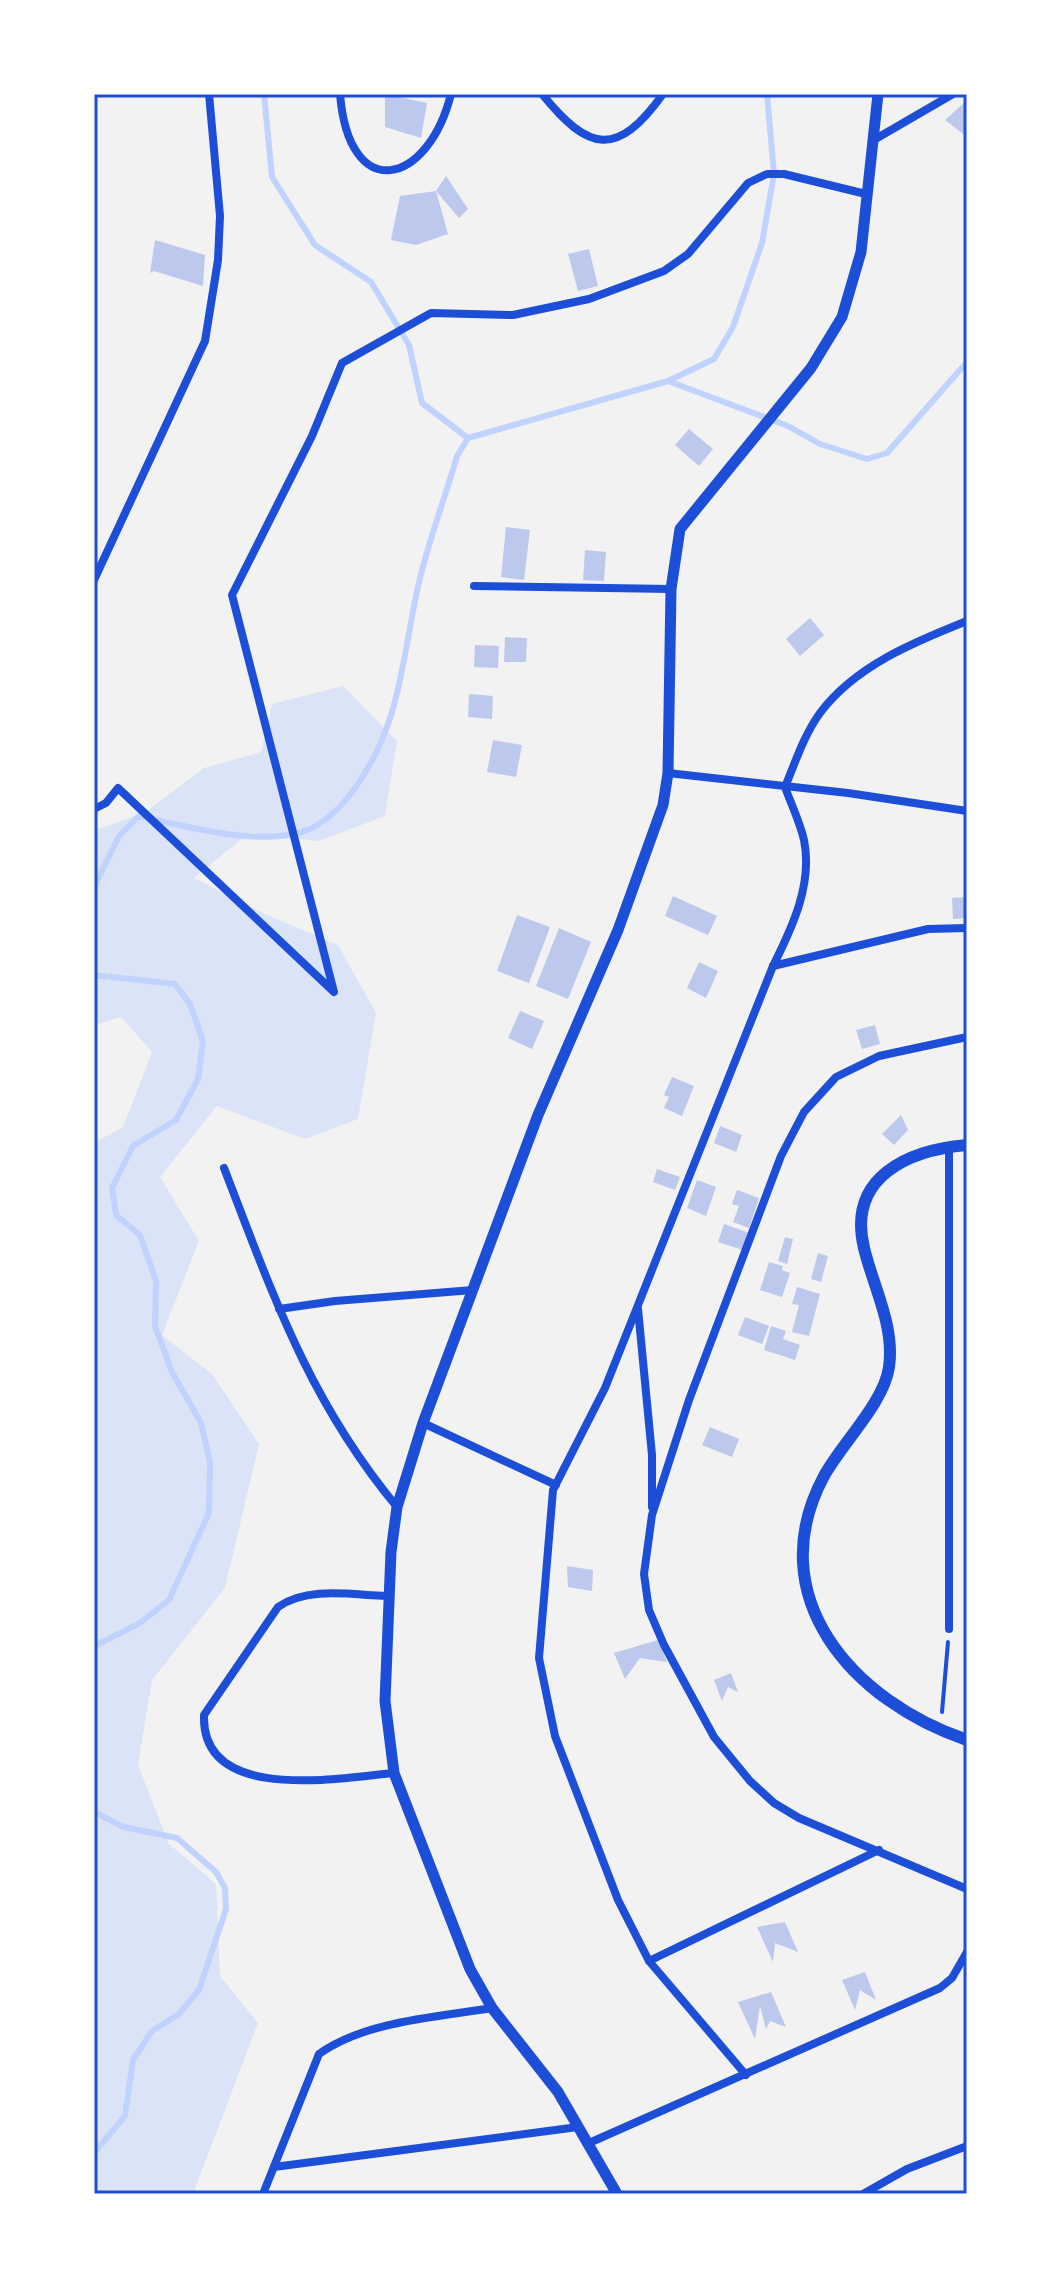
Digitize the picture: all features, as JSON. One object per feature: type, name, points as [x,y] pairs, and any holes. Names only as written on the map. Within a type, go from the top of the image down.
[{"type":"main road","points":[[967,1145],[929,1151],[884,1171],[876,1178],[866,1203],[863,1246],[888,1331],[889,1367],[879,1393],[822,1480],[803,1525],[804,1569],[815,1615],[829,1644],[847,1666],[900,1709],[940,1731],[967,1740]]},
{"type":"street","points":[[94,580],[205,341],[218,260],[220,216],[209,94]]},
{"type":"street","points":[[340,94],[343,127],[352,149],[366,165],[385,171],[407,167],[424,151],[440,127],[451,94]]},
{"type":"street","points":[[542,94],[576,131],[592,140],[612,140],[627,133],[647,115],[663,94]]},
{"type":"street","points":[[617,2194],[558,2092],[492,2008],[470,1969],[394,1773],[385,1701],[386,1596],[397,1507],[423,1423],[538,1115],[618,930],[663,805],[668,773],[671,589],[680,529],[811,368],[842,317],[861,252],[878,94]]},
{"type":"street","points":[[872,141],[953,94]]},
{"type":"street","points":[[94,809],[106,803],[118,788],[334,992],[232,595],[312,436],[342,363],[431,313],[513,315],[589,299],[652,276],[688,254],[742,190],[767,174],[793,175],[866,194]]},
{"type":"street","points":[[474,586],[671,589]]},
{"type":"street","points":[[746,2075],[649,1961],[590,1833],[555,1736],[539,1658],[556,1485],[605,1388],[773,966],[791,929],[803,891],[806,866],[804,840],[785,787],[819,715],[856,676],[965,624]]},
{"type":"street","points":[[668,773],[967,811]]},
{"type":"street","points":[[773,966],[928,929],[967,928]]},
{"type":"street","points":[[652,1515],[689,1400],[759,1213],[781,1156],[804,1112],[836,1077],[879,1056],[967,1037]]},
{"type":"street","points":[[949,1147],[949,1629]]},
{"type":"street","points":[[224,1168],[292,1344],[358,1459],[397,1507]]},
{"type":"street","points":[[279,1309],[335,1301],[473,1290]]},
{"type":"street","points":[[638,1306],[652,1455],[652,1515],[644,1574],[649,1610],[714,1737],[750,1781],[774,1803],[799,1818],[967,1889]]},
{"type":"street","points":[[423,1423],[556,1485]]},
{"type":"street","points":[[386,1596],[325,1594],[289,1600],[278,1607],[204,1715],[203,1730],[208,1744],[223,1760],[258,1776],[309,1782],[394,1773]]},
{"type":"street","points":[[649,1961],[879,1850]]},
{"type":"street","points":[[589,2143],[940,1988],[952,1978],[967,1952]]},
{"type":"street","points":[[263,2194],[319,2054],[334,2043],[375,2030],[492,2008]]},
{"type":"street","points":[[274,2167],[578,2127]]},
{"type":"street","points":[[863,2194],[907,2169],[967,2146]]},
{"type":"path","points":[[940,1731],[949,1629]]},
{"type":"shaded area","points":[[343,686],[397,741],[385,816],[319,841],[249,833],[194,878],[265,914],[338,945],[376,1013],[358,1119],[305,1139],[217,1106],[160,1177],[199,1241],[162,1335],[212,1374],[259,1444],[225,1588],[152,1680],[138,1765],[169,1844],[216,1884],[220,1976],[258,2023],[193,2194],[94,2194],[94,1143],[123,1127],[152,1052],[121,1017],[94,1025],[94,831],[147,811],[204,768],[261,752],[272,704]]},
{"type":"building","points":[[385,94],[427,103],[421,138],[385,127]]},
{"type":"building","points":[[967,100],[967,137],[945,120]]},
{"type":"building","points":[[446,176],[468,209],[459,218],[436,191]]},
{"type":"building","points":[[436,191],[448,234],[416,245],[391,240],[400,196]]},
{"type":"building","points":[[155,240],[205,255],[203,286],[154,271],[150,273]]},
{"type":"building","points":[[589,249],[598,286],[578,291],[568,254]]},
{"type":"building","points":[[689,429],[713,449],[699,466],[675,445]]},
{"type":"building","points":[[506,527],[530,530],[524,580],[501,577]]},
{"type":"building","points":[[585,550],[606,552],[604,581],[583,580]]},
{"type":"building","points":[[810,618],[824,635],[800,656],[786,639]]},
{"type":"building","points":[[505,637],[527,638],[526,662],[504,662]]},
{"type":"building","points":[[475,645],[499,646],[498,668],[474,667]]},
{"type":"building","points":[[469,694],[493,696],[492,719],[468,717]]},
{"type":"building","points":[[493,740],[522,745],[516,777],[487,772]]},
{"type":"building","points":[[673,896],[717,916],[708,935],[665,916]]},
{"type":"building","points":[[967,897],[967,918],[953,919],[952,898]]},
{"type":"building","points":[[517,915],[550,927],[529,983],[497,971]]},
{"type":"building","points":[[559,928],[591,942],[568,999],[536,986]]},
{"type":"building","points":[[699,962],[718,971],[706,998],[687,988]]},
{"type":"building","points":[[520,1011],[544,1021],[532,1049],[508,1038]]},
{"type":"building","points":[[875,1025],[880,1044],[862,1049],[856,1030]]},
{"type":"building","points":[[672,1077],[694,1086],[682,1116],[664,1108],[669,1097],[664,1095]]},
{"type":"building","points":[[901,1115],[908,1130],[894,1145],[882,1134]]},
{"type":"building","points":[[720,1126],[742,1135],[736,1152],[714,1143]]},
{"type":"building","points":[[657,1169],[680,1177],[675,1190],[653,1182]]},
{"type":"building","points":[[697,1180],[716,1187],[706,1216],[687,1208]]},
{"type":"building","points":[[737,1190],[759,1198],[749,1228],[733,1222],[739,1206],[732,1204]]},
{"type":"building","points":[[724,1224],[749,1233],[743,1250],[718,1242]]},
{"type":"building","points":[[785,1237],[793,1239],[787,1264],[778,1261]]},
{"type":"building","points":[[818,1253],[828,1256],[821,1282],[811,1279]]},
{"type":"building","points":[[769,1262],[783,1266],[782,1270],[790,1273],[782,1297],[760,1290]]},
{"type":"building","points":[[797,1287],[820,1294],[809,1336],[792,1332],[799,1305],[792,1304]]},
{"type":"building","points":[[745,1317],[769,1326],[762,1344],[738,1335]]},
{"type":"building","points":[[771,1326],[786,1331],[783,1339],[800,1345],[795,1360],[764,1350]]},
{"type":"building","points":[[710,1427],[739,1439],[732,1457],[702,1445]]},
{"type":"building","points":[[567,1566],[593,1570],[592,1591],[568,1587]]},
{"type":"building","points":[[658,1640],[667,1662],[640,1658],[625,1679],[614,1653]]},
{"type":"building","points":[[731,1673],[738,1692],[728,1687],[722,1701],[714,1680]]},
{"type":"building","points":[[785,1922],[798,1952],[775,1943],[773,1962],[757,1927]]},
{"type":"building","points":[[865,1972],[876,2000],[860,1990],[855,2010],[842,1980]]},
{"type":"building","points":[[771,1992],[786,2027],[770,2021],[766,2029],[760,2006],[755,2039],[738,2002]]},
{"type":"waterway","points":[[264,94],[272,177],[315,245],[371,282],[409,345],[422,403],[468,438]]},
{"type":"waterway","points":[[668,381],[714,359],[733,327],[762,243],[774,174],[767,94]]},
{"type":"waterway","points":[[967,210],[967,216]]},
{"type":"waterway","points":[[94,887],[119,836],[139,816],[220,833],[283,836],[317,825],[348,797],[368,768],[389,721],[402,673],[424,561],[457,456],[468,438],[668,381],[788,426],[820,444],[867,459],[887,453],[967,362]]},
{"type":"waterway","points":[[94,975],[175,984],[190,1004],[203,1041],[198,1079],[176,1120],[133,1146],[112,1188],[116,1215],[140,1235],[156,1281],[155,1326],[172,1372],[201,1423],[210,1462],[209,1513],[169,1600],[140,1623],[94,1646]]},
{"type":"waterway","points":[[94,1812],[124,1827],[177,1838],[216,1872],[225,1888],[226,1909],[199,1990],[179,2014],[152,2031],[133,2060],[125,2116],[94,2153]]}]
